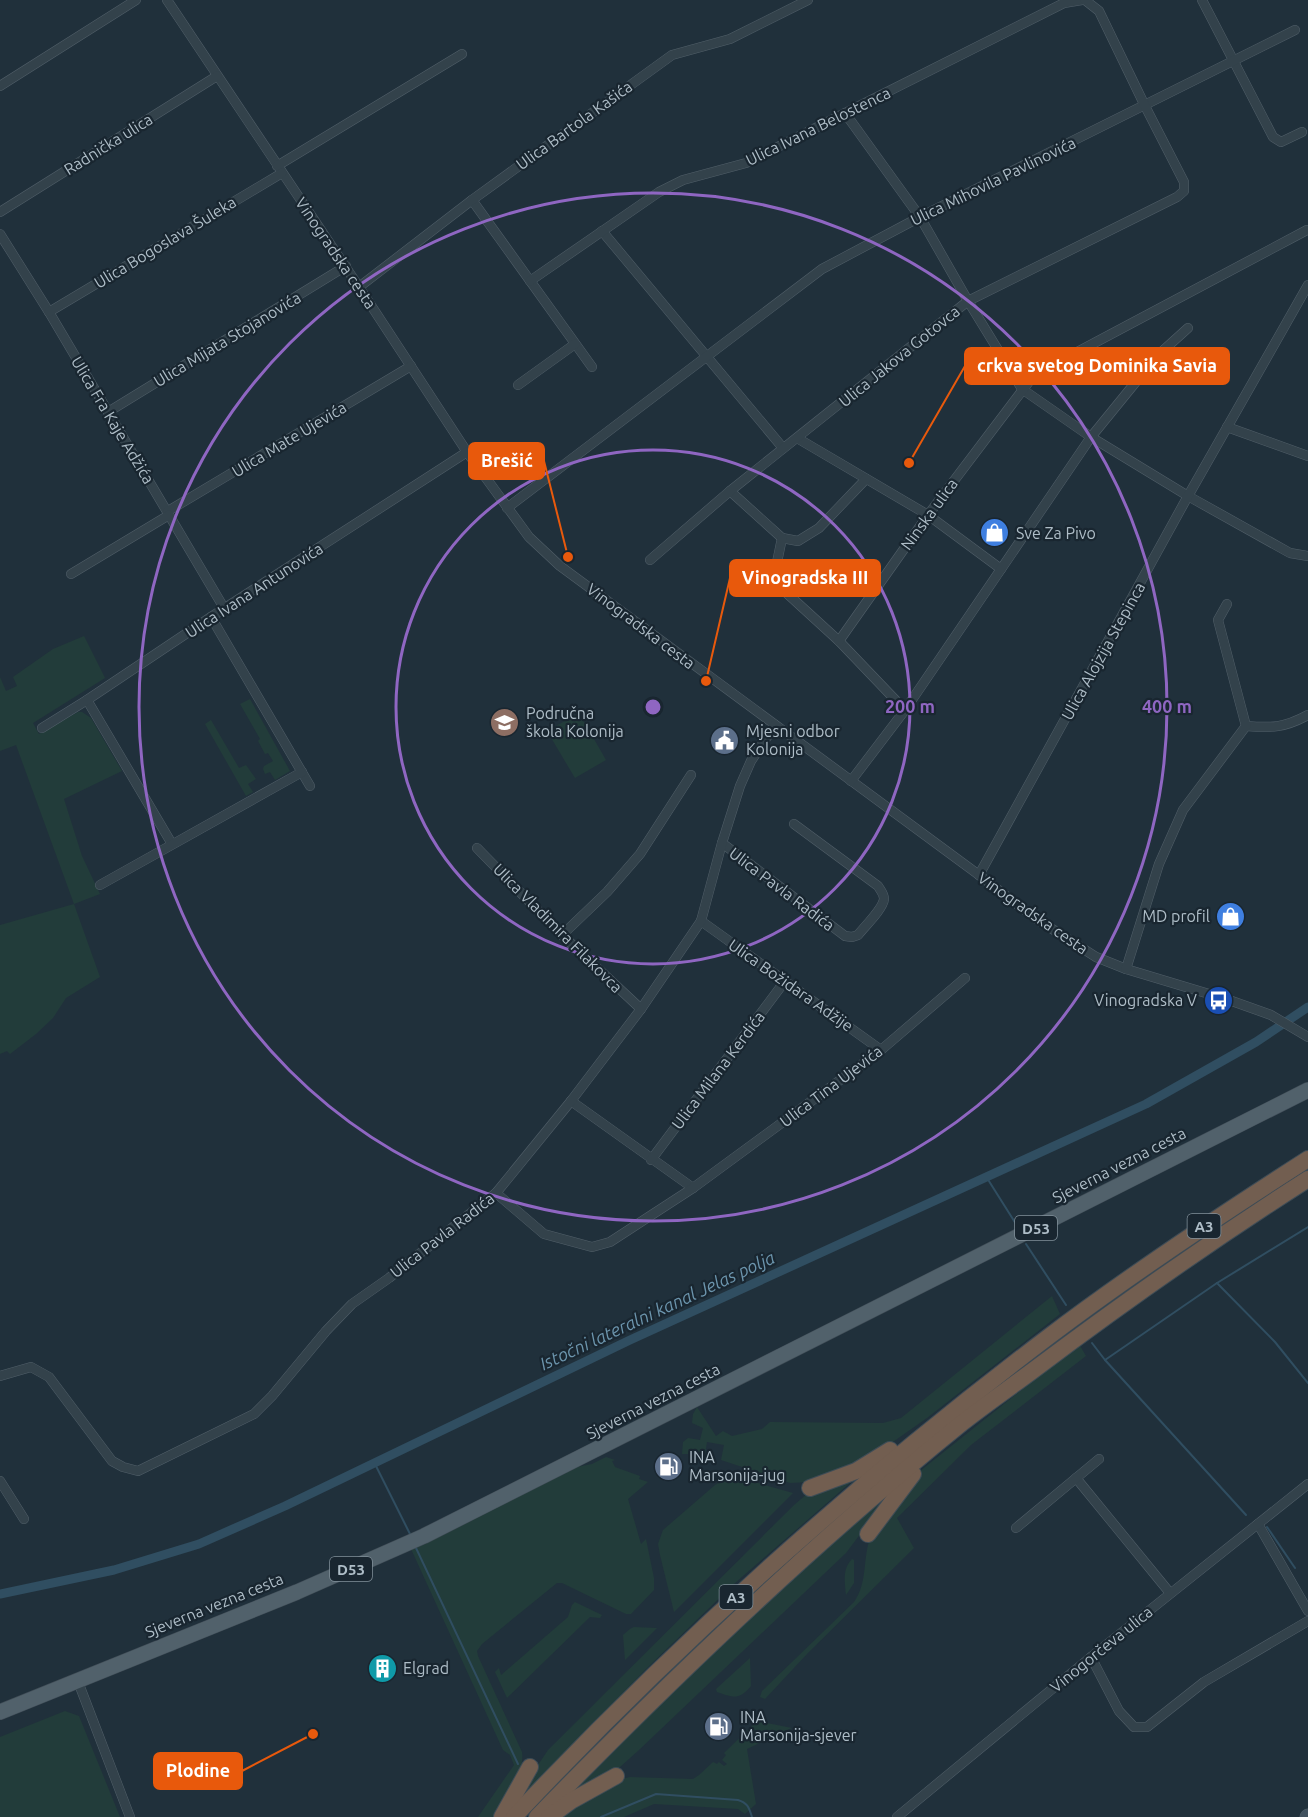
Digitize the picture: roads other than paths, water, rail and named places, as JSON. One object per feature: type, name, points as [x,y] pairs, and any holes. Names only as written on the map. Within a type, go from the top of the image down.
[{"type":"highway","name":"A3","points":[[514,1817],[640,1689],[792,1546],[872,1477],[974,1394],[1103,1297],[1203,1227],[1308,1159]]},
{"type":"highway","name":"A3","points":[[537,1817],[626,1725],[726,1630],[811,1552],[963,1422],[1114,1309],[1219,1236],[1308,1179]]},
{"type":"highway","points":[[810,1488],[836,1480],[870,1463],[953,1401],[974,1394]]},
{"type":"highway","points":[[868,1533],[910,1477],[951,1441],[963,1422]]},
{"type":"highway","points":[[502,1817],[530,1767]]},
{"type":"highway","points":[[549,1817],[578,1796],[616,1776]]},
{"type":"main road","name":"Sjeverna vezna cesta","points":[[0,1712],[306,1588],[424,1536],[1308,1090]]},
{"type":"street","points":[[0,86],[136,0]]},
{"type":"street","name":"Vinogradska cesta","points":[[167,0],[346,266],[467,452],[530,537],[560,566],[1035,918],[1096,957],[1126,969],[1229,999],[1271,1015],[1308,1037]]},
{"type":"street","name":"Ulica Bartola Kašića","points":[[359,287],[472,200],[672,54],[730,39],[808,0]]},
{"type":"street","name":"Ulica Ivana Belostenca","points":[[530,281],[658,192],[682,180],[746,163],[1064,3],[1084,0],[1099,11],[1184,182],[1184,191],[1177,197]]},
{"type":"street","points":[[1202,0],[1273,137],[1281,142],[1302,132]]},
{"type":"street","name":"Ulica Mihovila Pavlinovića","points":[[507,507],[822,269],[920,217],[1295,30]]},
{"type":"street","name":"Ulica Bogoslava Šuleka","points":[[49,312],[462,54]]},
{"type":"street","name":"Radnička ulica","points":[[0,212],[217,76]]},
{"type":"street","points":[[845,113],[920,217],[968,302],[1022,389],[1091,437],[1188,496],[1290,553],[1308,556]]},
{"type":"street","name":"Ulica Jakova Gotovca","points":[[650,560],[783,448],[968,302],[1177,197]]},
{"type":"street","points":[[472,200],[592,368]]},
{"type":"street","name":"Ninska ulica","points":[[839,642],[928,515],[1034,375],[1307,230]]},
{"type":"street","points":[[602,231],[783,448]]},
{"type":"street","name":"Ulica Fra Kaje Adžića","points":[[0,234],[49,312],[224,608]]},
{"type":"street","name":"Ulica Mijata Stojanovića","points":[[108,411],[346,266]]},
{"type":"street","name":"Ulica Alojzija Stepinca","points":[[979,875],[1188,496],[1308,285]]},
{"type":"street","points":[[851,782],[905,710],[1091,437],[1157,356],[1188,328]]},
{"type":"street","points":[[518,385],[575,344]]},
{"type":"street","name":"Ulica Mate Ujevića","points":[[71,574],[411,366]]},
{"type":"street","points":[[1227,428],[1308,456]]},
{"type":"street","points":[[797,438],[928,515],[1001,569]]},
{"type":"street","name":"Ulica Ivana Antunovića","points":[[42,728],[467,452]]},
{"type":"street","points":[[730,491],[782,538],[798,540],[819,528],[866,479]]},
{"type":"street","points":[[782,538],[774,577],[780,587],[839,642],[905,710]]},
{"type":"street","points":[[1227,604],[1218,620],[1246,726]]},
{"type":"street","points":[[211,617],[310,786]]},
{"type":"street","points":[[87,700],[172,844]]},
{"type":"street","points":[[1246,726],[1272,728],[1308,715]]},
{"type":"street","name":"Ulica Pavla Radića","points":[[0,1376],[31,1367],[48,1377],[112,1461],[138,1471],[254,1414],[352,1304],[389,1278],[496,1193],[572,1101],[641,1009],[701,921],[740,786],[752,761],[775,725]]},
{"type":"street","points":[[1126,969],[1159,864],[1183,810],[1246,726]]},
{"type":"street","points":[[100,885],[302,772]]},
{"type":"street","points":[[561,935],[607,892],[640,854],[691,775]]},
{"type":"street","name":"Ulica Pavla Radića","points":[[722,843],[845,936],[852,938],[858,935],[882,906],[883,893],[878,886],[794,824]]},
{"type":"street","name":"Ulica Vladimira Filakovca","points":[[477,848],[561,935],[641,1009]]},
{"type":"street","name":"Ulica Božidara Adžije","points":[[701,921],[881,1050]]},
{"type":"street","name":"Ulica Tina Ujevića","points":[[496,1193],[544,1234],[592,1247],[610,1242],[693,1188],[881,1050],[965,978]]},
{"type":"street","name":"Ulica Milana Kerdića","points":[[651,1160],[785,981]]},
{"type":"street","points":[[572,1101],[693,1188]]},
{"type":"street","points":[[1016,1528],[1099,1459]]},
{"type":"street","points":[[1076,1478],[1170,1593]]},
{"type":"street","points":[[0,1481],[24,1519]]},
{"type":"street","name":"Vinogorčeva ulica","points":[[897,1817],[1091,1657],[1308,1484]]},
{"type":"street","points":[[1258,1524],[1308,1611]]},
{"type":"street","points":[[1091,1657],[1119,1711],[1134,1726],[1147,1727],[1204,1682],[1308,1620]]},
{"type":"street","points":[[77,1680],[130,1817]]},
{"type":"waterway","name":"Istočni lateralni kanal Jelas polja","points":[[0,1594],[114,1570],[199,1544],[285,1506],[630,1340],[1146,1104],[1256,1042],[1308,1007]]},
{"type":"waterway","points":[[987,1178],[1016,1224]]},
{"type":"waterway","points":[[1105,1360],[1217,1283],[1308,1227]]},
{"type":"waterway","points":[[1026,1244],[1066,1305]]},
{"type":"waterway","points":[[1217,1283],[1275,1342],[1308,1383]]},
{"type":"waterway","points":[[1092,1343],[1246,1515]]},
{"type":"waterway","points":[[375,1464],[410,1534]]},
{"type":"waterway","points":[[1267,1527],[1295,1568]]},
{"type":"waterway","points":[[416,1548],[518,1764]]},
{"type":"waterway","points":[[601,1817],[656,1794],[738,1800],[748,1806],[752,1817]]},
{"type":"place","name":"crkva svetog Dominika Savia","points":[[909,463]]},
{"type":"place","name":"Sve Za Pivo","points":[[995,533]]},
{"type":"place","name":"Brešić","points":[[568,557]]},
{"type":"place","name":"Vinogradska III","points":[[706,681]]},
{"type":"place","name":"Područna škola Kolonija","points":[[505,722]]},
{"type":"place","name":"Mjesni odbor Kolonija","points":[[725,740]]},
{"type":"place","name":"MD profil","points":[[1231,916]]},
{"type":"place","name":"Vinogradska V","points":[[1218,1000]]},
{"type":"place","name":"INA Marsonija-jug","points":[[668,1466]]},
{"type":"place","name":"Elgrad","points":[[382,1668]]},
{"type":"place","name":"INA Marsonija-sjever","points":[[719,1726]]},
{"type":"place","name":"Plodine","points":[[313,1734]]}]
